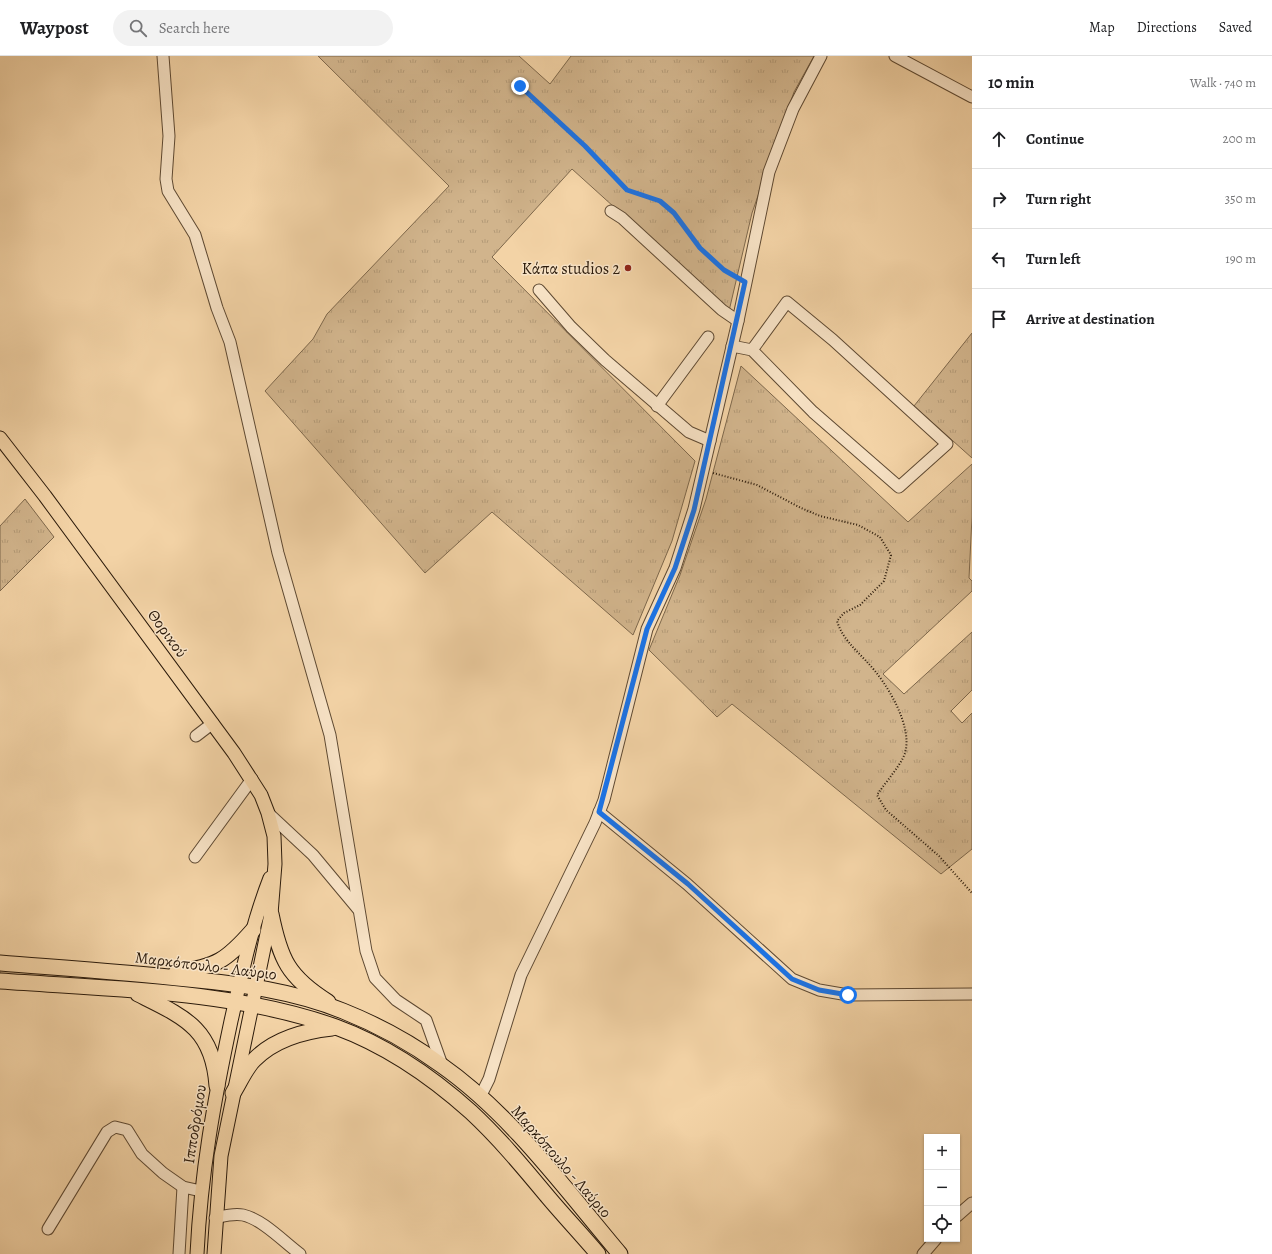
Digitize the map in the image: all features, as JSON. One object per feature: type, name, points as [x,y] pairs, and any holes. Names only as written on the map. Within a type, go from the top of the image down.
[{"type":"highway","points":[[271,914],[277,946],[289,969],[303,984],[342,1010]]},
{"type":"highway","points":[[160,976],[214,965],[235,950],[253,930]]},
{"type":"highway","name":"Μαρκόπουλο - Λαύριο","points":[[0,963],[160,976],[256,987],[304,998],[342,1010],[379,1027],[442,1065],[480,1097],[526,1141],[620,1254]]},
{"type":"highway","name":"Μαρκόπουλο - Λαύριο","points":[[0,981],[131,991],[252,1004],[300,1016],[337,1028],[378,1047],[399,1059],[435,1083],[471,1112],[513,1154],[594,1252]]},
{"type":"highway","points":[[131,991],[182,1017],[197,1030],[210,1050],[216,1068],[217,1086]]},
{"type":"highway","points":[[233,1093],[254,1059],[273,1044],[313,1030],[337,1028]]},
{"type":"main road","name":"Θορικού","points":[[0,438],[45,496],[213,723],[252,779],[268,813],[274,836],[275,864],[271,914],[256,987]]},
{"type":"main road","name":"Θορικού","points":[[240,985],[257,911],[275,864]]},
{"type":"main road","name":"Ιπποδρόμου","points":[[197,1254],[201,1191],[217,1086],[240,985]]},
{"type":"main road","name":"Ιπποδρόμου","points":[[214,1254],[215,1218],[221,1156],[256,987]]},
{"type":"street","points":[[163,56],[169,136],[166,179],[168,191],[195,235],[217,308],[230,342],[278,553],[330,735],[366,951],[375,978],[396,1000],[426,1020],[442,1065]]},
{"type":"street","points":[[480,1097],[489,1079],[521,975],[599,812],[647,629],[675,568],[694,510],[738,321],[769,172],[793,109],[821,56]]},
{"type":"street","points":[[895,56],[972,97]]},
{"type":"street","points":[[612,211],[650,243],[722,310],[738,321]]},
{"type":"street","points":[[539,290],[604,360],[656,406],[689,432],[710,441]]},
{"type":"street","points":[[732,346],[752,350],[813,412],[899,488],[946,444],[833,340],[787,302],[752,350]]},
{"type":"street","points":[[656,406],[708,337]]},
{"type":"street","points":[[196,736],[213,723]]},
{"type":"street","points":[[195,857],[252,779]]},
{"type":"street","points":[[599,812],[688,884],[792,979],[819,990],[848,995],[972,994]]},
{"type":"street","points":[[268,813],[308,850],[358,909]]},
{"type":"street","points":[[48,1229],[107,1132],[115,1127],[127,1130],[142,1154],[163,1173],[183,1187],[201,1191]]},
{"type":"street","points":[[179,1254],[183,1187]]},
{"type":"street","points":[[960,1213],[972,1202]]},
{"type":"street","points":[[215,1218],[231,1214],[253,1218],[300,1254]]},
{"type":"street","points":[[923,1254],[933,1242]]},
{"type":"path","points":[[520,86],[573,135],[627,190],[660,201],[674,213],[700,248],[724,270],[745,282]]},
{"type":"path","points":[[703,470],[756,485],[820,516],[858,525],[880,537],[891,555],[884,581],[860,605],[844,613],[837,621],[840,632],[876,671],[904,724],[907,741],[904,757],[877,795],[886,810],[939,856],[972,893]]},
{"type":"green space","points":[[318,56],[519,56],[550,84],[571,56],[814,56],[794,92],[752,213],[729,311],[572,169],[492,257],[695,461],[672,541],[633,635],[492,512],[425,573],[265,391],[313,339],[327,314],[449,186]]},
{"type":"green space","points":[[972,333],[972,458],[914,406]]},
{"type":"green space","points":[[741,366],[908,522],[972,464],[972,517],[969,578],[972,581],[972,591],[883,674],[904,694],[972,632],[972,690],[951,711],[962,723],[972,713],[972,849],[941,874],[732,704],[717,717],[649,650],[680,575],[706,499]]},
{"type":"green space","points":[[25,499],[54,537],[0,591],[0,526]]},
{"type":"green space","points":[[0,969],[227,988],[227,993],[41,976],[0,975]]},
{"type":"place","name":"Κάπα studios 2","points":[[628,268]]},
{"type":"route","points":[[520,86],[585,146],[627,190],[660,201],[674,213],[700,248],[724,270],[745,282],[738,321],[694,510],[675,568],[647,629],[604,800],[599,812],[688,884],[792,979],[819,990],[848,995]]}]
